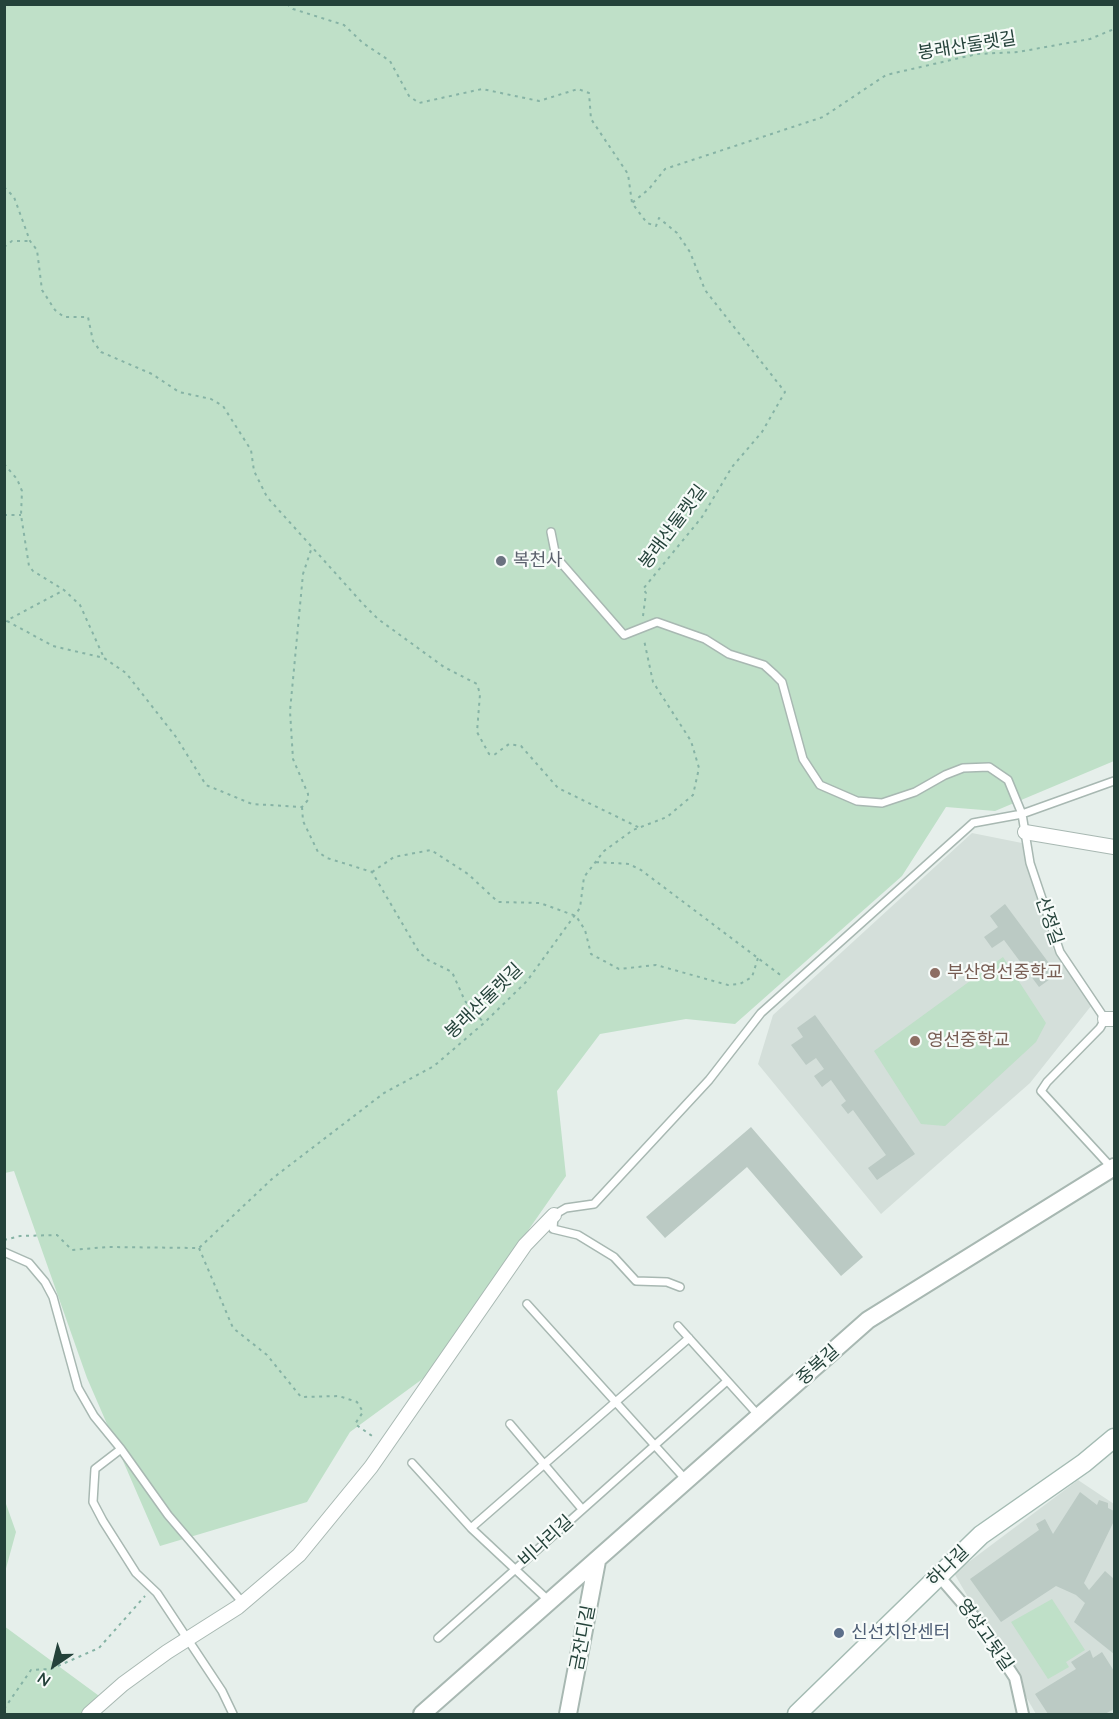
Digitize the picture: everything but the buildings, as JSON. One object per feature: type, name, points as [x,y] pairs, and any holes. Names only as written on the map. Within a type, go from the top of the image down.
[{"type":"main road","name":"하나길","points":[[801,1713],[981,1535],[1084,1463],[1114,1438]]},
{"type":"street","points":[[1025,831],[1114,847]]},
{"type":"street","name":"중복길","points":[[422,1714],[868,1320],[1114,1169]]},
{"type":"street","points":[[89,1714],[123,1684],[187,1638],[243,1603],[299,1555],[386,1446],[433,1382],[498,1281],[525,1245],[554,1215]]},
{"type":"street","name":"금잔디길","points":[[568,1714],[597,1560]]},
{"type":"street","name":"영상고뒷길","points":[[938,1575],[976,1619],[1015,1678],[1023,1714]]},
{"type":"lane","name":"산정길","points":[[551,532],[556,557],[624,635],[642,630],[657,622],[705,639],[729,654],[764,665],[782,682],[803,759],[820,785],[857,801],[882,803],[915,792],[963,768],[989,767],[1008,780],[1022,814],[1030,863],[1060,952],[1110,1019],[1047,1082],[1041,1091],[1114,1169]]},
{"type":"lane","points":[[680,1287],[667,1282],[636,1281],[614,1257],[578,1235],[553,1229],[554,1215],[566,1208],[594,1204],[710,1080],[760,1013],[973,823],[1022,814],[1114,781]]},
{"type":"lane","points":[[4,1252],[29,1263],[53,1296],[78,1388],[94,1416],[121,1449],[168,1515],[243,1603]]},
{"type":"lane","points":[[527,1304],[687,1481]]},
{"type":"lane","points":[[678,1326],[759,1416]]},
{"type":"lane","points":[[471,1528],[689,1338]]},
{"type":"lane","name":"비나리길","points":[[438,1638],[727,1381]]},
{"type":"lane","points":[[510,1424],[582,1509]]},
{"type":"lane","points":[[121,1449],[95,1469],[93,1502],[121,1551],[136,1573],[152,1588],[187,1638],[222,1691],[233,1714]]},
{"type":"lane","points":[[412,1463],[471,1528],[550,1602]]},
{"type":"path","points":[[287,4],[292,9],[344,25],[363,43],[390,61],[409,96],[419,104],[483,89],[539,101],[578,89],[589,93],[591,119],[628,174],[632,203]]},
{"type":"path","name":"봉래산둘렛길","points":[[199,1248],[273,1178],[384,1093],[434,1066],[484,1023],[527,981],[580,908],[584,877],[604,851],[640,828],[667,817],[693,795],[699,768],[691,741],[653,682],[642,630],[646,593],[643,589],[702,517],[732,467],[762,432],[785,392],[705,290],[690,252],[677,232],[659,218],[656,226],[647,223],[632,203],[649,189],[665,169],[823,117],[886,75],[978,54],[1018,52],[1090,39],[1114,30]]},
{"type":"path","points":[[4,187],[14,197],[30,242],[37,250],[40,284],[46,298],[64,317],[88,317],[97,348],[152,374],[179,392],[211,399],[223,406],[251,450],[254,471],[267,497],[312,547],[378,619],[444,667],[477,684],[480,694],[477,732],[489,754],[494,755],[509,744],[521,746],[558,788],[640,828]]},
{"type":"path","points":[[4,247],[12,241],[30,242]]},
{"type":"path","points":[[4,464],[20,484],[21,515],[28,566],[63,590],[80,605],[104,658]]},
{"type":"path","points":[[4,514],[21,515]]},
{"type":"path","points":[[6,621],[53,646],[104,658],[126,673],[176,736],[206,785],[252,804],[302,807],[308,801],[308,794],[292,759],[290,711],[303,574],[312,547]]},
{"type":"path","points":[[6,621],[63,590]]},
{"type":"path","points":[[302,807],[303,821],[318,852],[327,858],[372,872],[419,952],[428,960],[452,972],[465,1001],[484,1023]]},
{"type":"path","points":[[372,872],[394,857],[431,850],[468,874],[498,902],[540,903],[574,916],[585,930],[591,954],[619,969],[656,965],[728,986],[740,984],[752,977],[758,958]]},
{"type":"path","points":[[596,862],[629,864],[641,870],[792,984]]},
{"type":"path","points":[[4,1240],[20,1236],[57,1235],[72,1250],[107,1247],[199,1248],[233,1328],[267,1355],[301,1397],[339,1396],[357,1402],[363,1412],[356,1425],[386,1446]]},
{"type":"path","points":[[4,1709],[30,1670],[51,1669],[99,1648],[152,1588]]},
{"type":"shaded area","name":"영선중학교","points":[[972,833],[1022,843],[1053,949],[1091,1006],[1030,1083],[881,1214],[758,1064],[773,1015]]},
{"type":"shaded area","points":[[1078,1480],[1114,1504],[1114,1714],[1036,1714],[954,1573]]},
{"type":"green space","points":[[5,5],[1114,5],[1114,761],[995,811],[946,807],[902,876],[735,1024],[686,1019],[600,1034],[557,1091],[566,1176],[504,1265],[447,1361],[350,1432],[307,1502],[160,1546],[87,1378],[14,1171],[5,1173]]},
{"type":"green space","points":[[1003,957],[1046,1023],[1036,1042],[945,1126],[921,1124],[874,1051]]},
{"type":"green space","points":[[5,1501],[16,1532],[5,1572]]},
{"type":"green space","points":[[1052,1599],[1085,1650],[1066,1662],[1069,1667],[1048,1679],[1011,1622]]},
{"type":"green space","points":[[4,1626],[106,1701],[87,1714],[5,1714]]},
{"type":"place","name":"복천사","points":[[501,561]]},
{"type":"place","name":"부산영선중학교","points":[[935,973]]},
{"type":"place","name":"영선중학교","points":[[915,1041]]},
{"type":"place","name":"신선치안센터","points":[[839,1633]]}]
